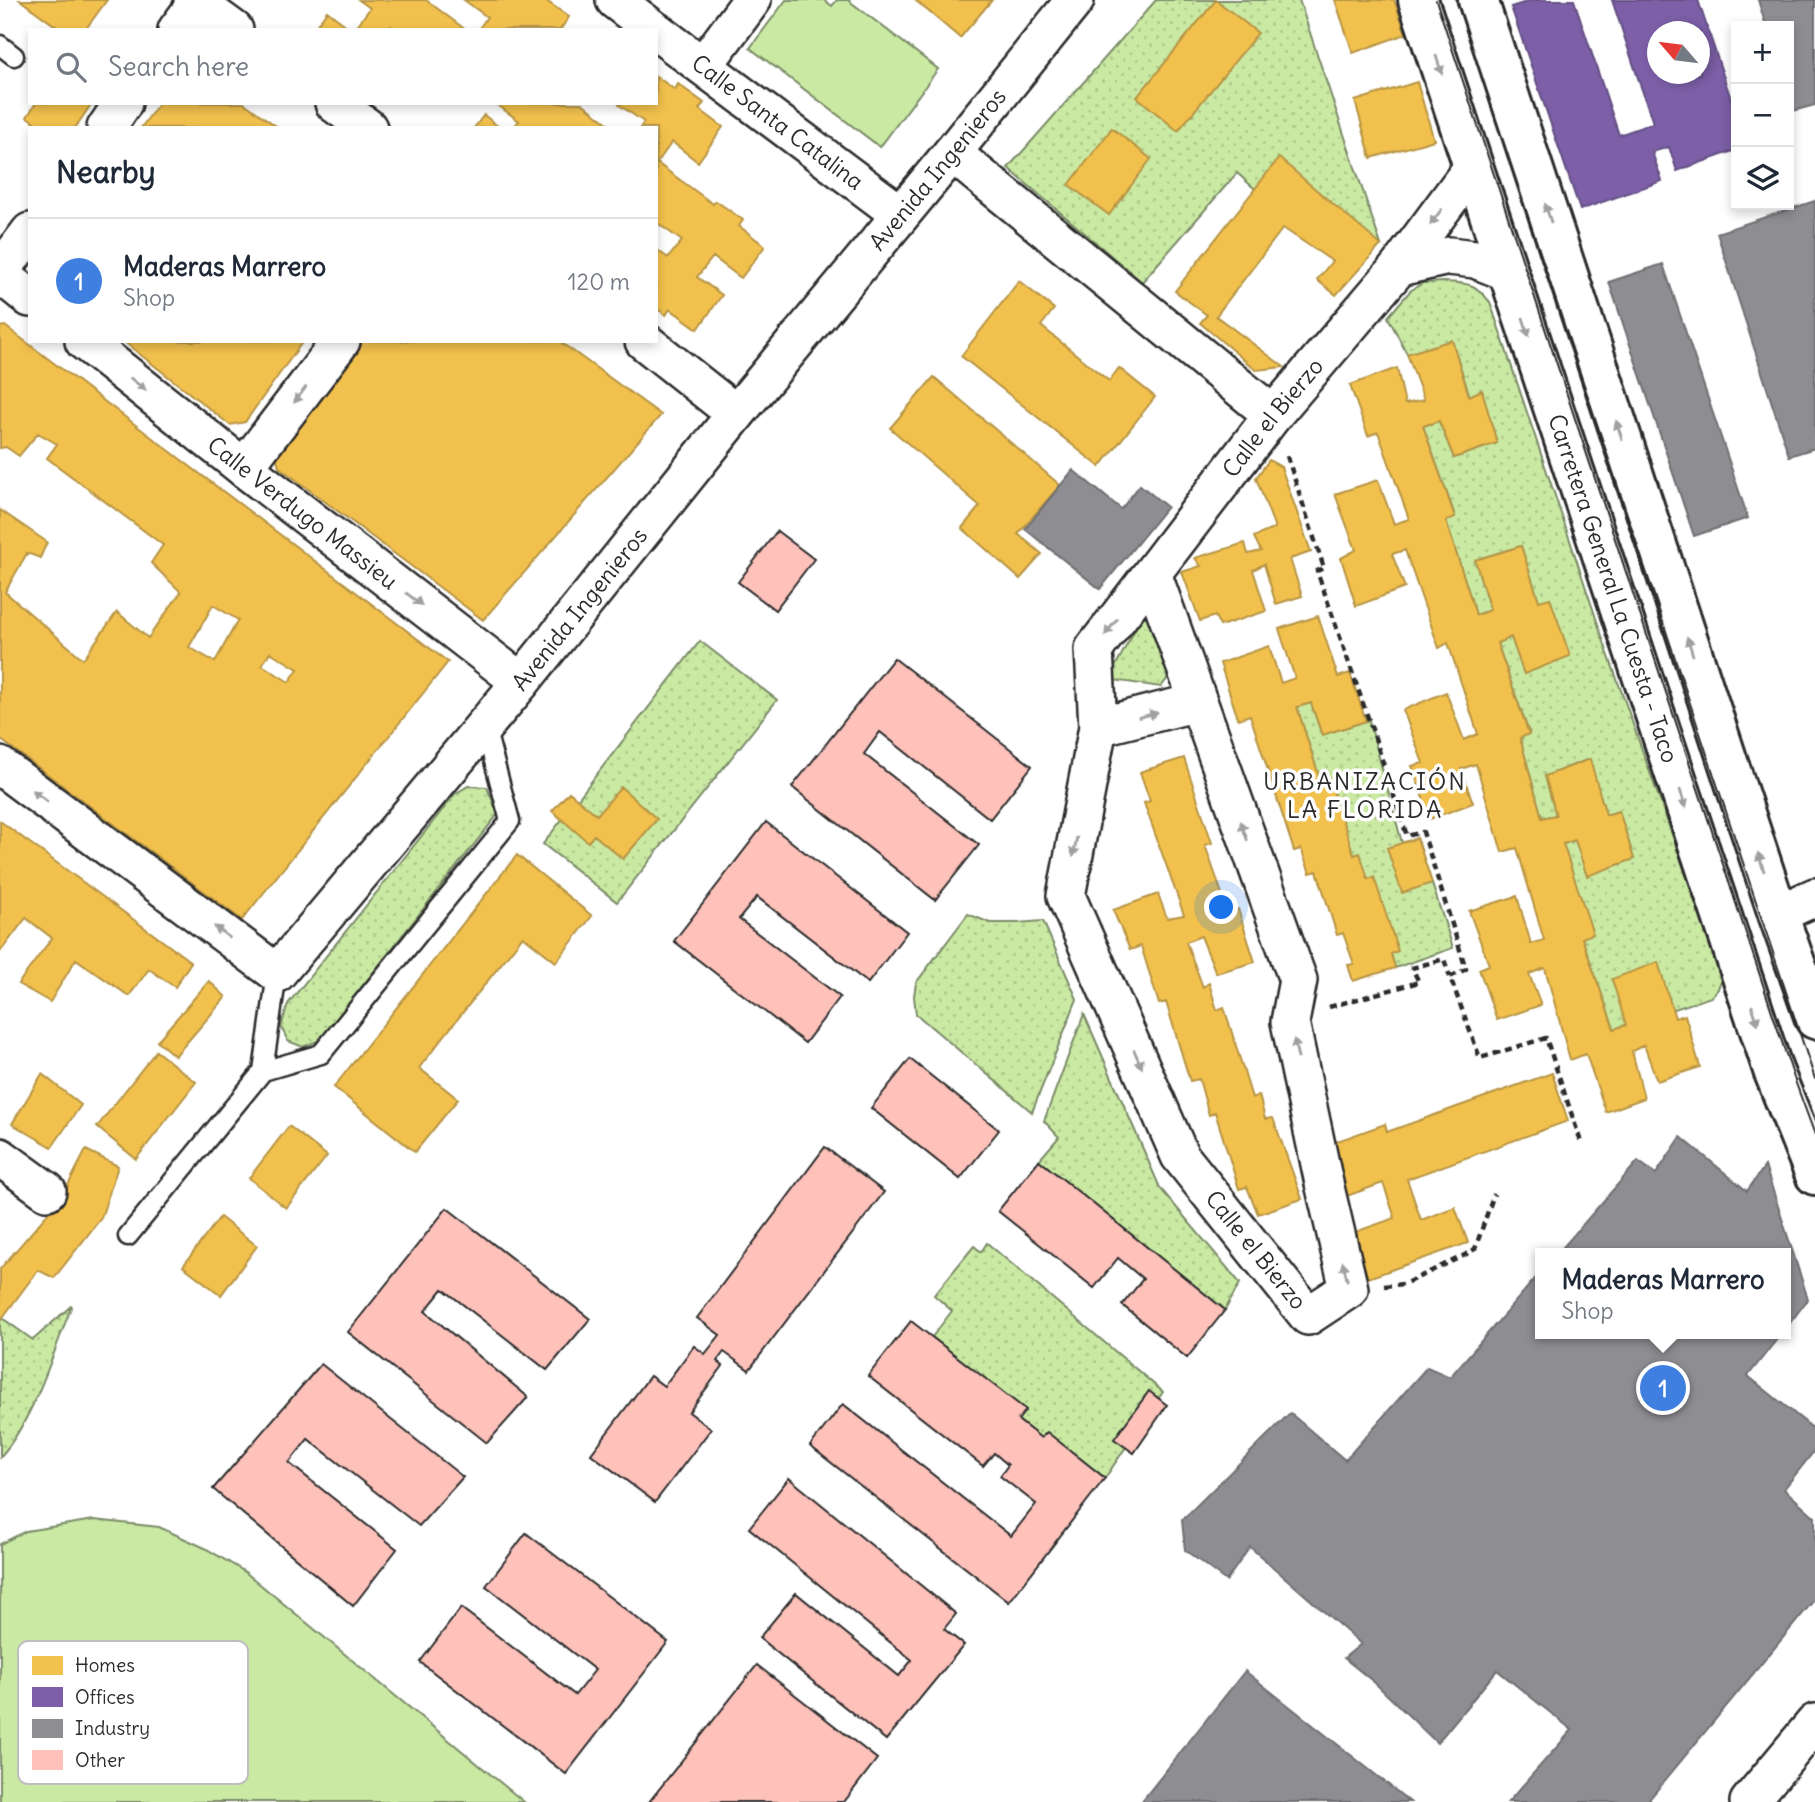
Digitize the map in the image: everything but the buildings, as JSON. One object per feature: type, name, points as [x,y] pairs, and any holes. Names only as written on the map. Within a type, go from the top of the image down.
[{"type":"main road","name":"Carretera General La Cuesta - Taco","points":[[1418,0],[1765,1047],[1815,1175]]},
{"type":"main road","points":[[1478,0],[1778,914],[1815,1019]]},
{"type":"street","name":"Calle Santa Catalina","points":[[615,0],[652,28]]},
{"type":"street","points":[[702,66],[752,0]]},
{"type":"street","name":"Avenida Ingenieros","points":[[277,973],[521,682],[1075,0]]},
{"type":"street","points":[[189,11],[229,28]]},
{"type":"street","name":"Calle Santa Catalina","points":[[658,32],[900,214]]},
{"type":"street","points":[[107,126],[123,105]]},
{"type":"street","points":[[337,105],[365,126]]},
{"type":"street","points":[[952,153],[1273,415]]},
{"type":"street","name":"Calle el Bierzo","points":[[1349,1289],[1308,1316],[1180,1156],[1066,896],[1098,727],[1094,649],[1273,415],[1399,267],[1473,167]]},
{"type":"street","points":[[28,235],[0,273],[28,296]]},
{"type":"street","points":[[1399,267],[1449,256],[1475,259],[1508,272]]},
{"type":"street","name":"Calle Verdugo Massieu","points":[[88,343],[521,682]]},
{"type":"street","points":[[244,468],[339,343]]},
{"type":"street","points":[[647,343],[736,414]]},
{"type":"street","points":[[1152,573],[1298,979],[1290,1023],[1349,1289]]},
{"type":"street","points":[[1098,727],[1198,702]]},
{"type":"street","points":[[0,766],[277,973]]},
{"type":"street","points":[[1778,914],[1815,897]]},
{"type":"street","points":[[0,1157],[47,1191]]},
{"type":"street","points":[[1749,1802],[1815,1723]]},
{"type":"lane","points":[[263,1072],[321,1054],[510,821],[485,725]]},
{"type":"lane","points":[[128,1236],[263,1072],[277,973]]},
{"type":"path","points":[[1273,415],[1324,568],[1317,571],[1407,836],[1423,832],[1466,970],[1450,976]]},
{"type":"path","points":[[1291,1016],[1419,982],[1412,968],[1444,959],[1480,1058],[1546,1038],[1582,1145]]},
{"type":"path","points":[[1349,1289],[1404,1284],[1475,1249],[1494,1194]]},
{"type":"green space","points":[[786,0],[824,0],[832,6],[837,0],[848,0],[938,69],[880,147],[750,48]]},
{"type":"green space","points":[[1156,0],[1299,0],[1381,245],[1255,189],[1237,173],[1142,282],[1008,168]]},
{"type":"green space","points":[[1423,283],[1471,285],[1490,302],[1606,648],[1722,976],[1718,989],[1711,997],[1614,1029],[1582,938],[1592,933],[1563,844],[1575,840],[1587,875],[1634,859],[1619,811],[1606,815],[1589,759],[1545,776],[1556,815],[1542,818],[1520,738],[1529,733],[1497,643],[1511,637],[1524,674],[1558,660],[1521,546],[1475,560],[1490,610],[1476,615],[1446,521],[1455,516],[1423,426],[1439,421],[1454,458],[1486,447],[1452,341],[1407,354],[1388,317],[1410,291]]},
{"type":"green space","points":[[1142,616],[1151,619],[1168,671],[1167,679],[1161,687],[1113,680],[1115,667]]},
{"type":"green space","points":[[700,641],[777,700],[617,902],[543,844]]},
{"type":"green space","points":[[1311,703],[1322,735],[1369,720],[1402,843],[1417,838],[1453,948],[1395,968],[1368,879],[1354,855],[1319,776],[1297,707]]},
{"type":"green space","points":[[468,786],[487,787],[498,814],[320,1040],[303,1047],[288,1041],[281,1027],[288,1004],[455,794]]},
{"type":"green space","points":[[968,914],[990,923],[1043,921],[1077,999],[1032,1112],[916,1014],[916,983]]},
{"type":"green space","points":[[1084,1014],[1160,1188],[1240,1283],[1225,1310],[1039,1160],[1059,1137],[1044,1121]]},
{"type":"green space","points":[[987,1243],[1163,1392],[1105,1478],[1047,1433],[1041,1438],[1018,1420],[1025,1410],[932,1337],[952,1311],[934,1295],[974,1246],[981,1252]]},
{"type":"green space","points":[[72,1305],[33,1405],[0,1457],[0,1321],[2,1318],[33,1340]]},
{"type":"green space","points":[[94,1520],[159,1527],[205,1548],[245,1572],[524,1802],[0,1802],[0,1544],[26,1531]]},
{"type":"tram line","points":[[1436,0],[1815,1135]]},
{"type":"tram line","points":[[1456,0],[1815,1079]]},
{"type":"place","name":"Maderas Marrero","points":[[1663,1388]]},
{"type":"district","name":"URBANIZACIÓN LA FLORIDA","points":[[1365,796]]}]
